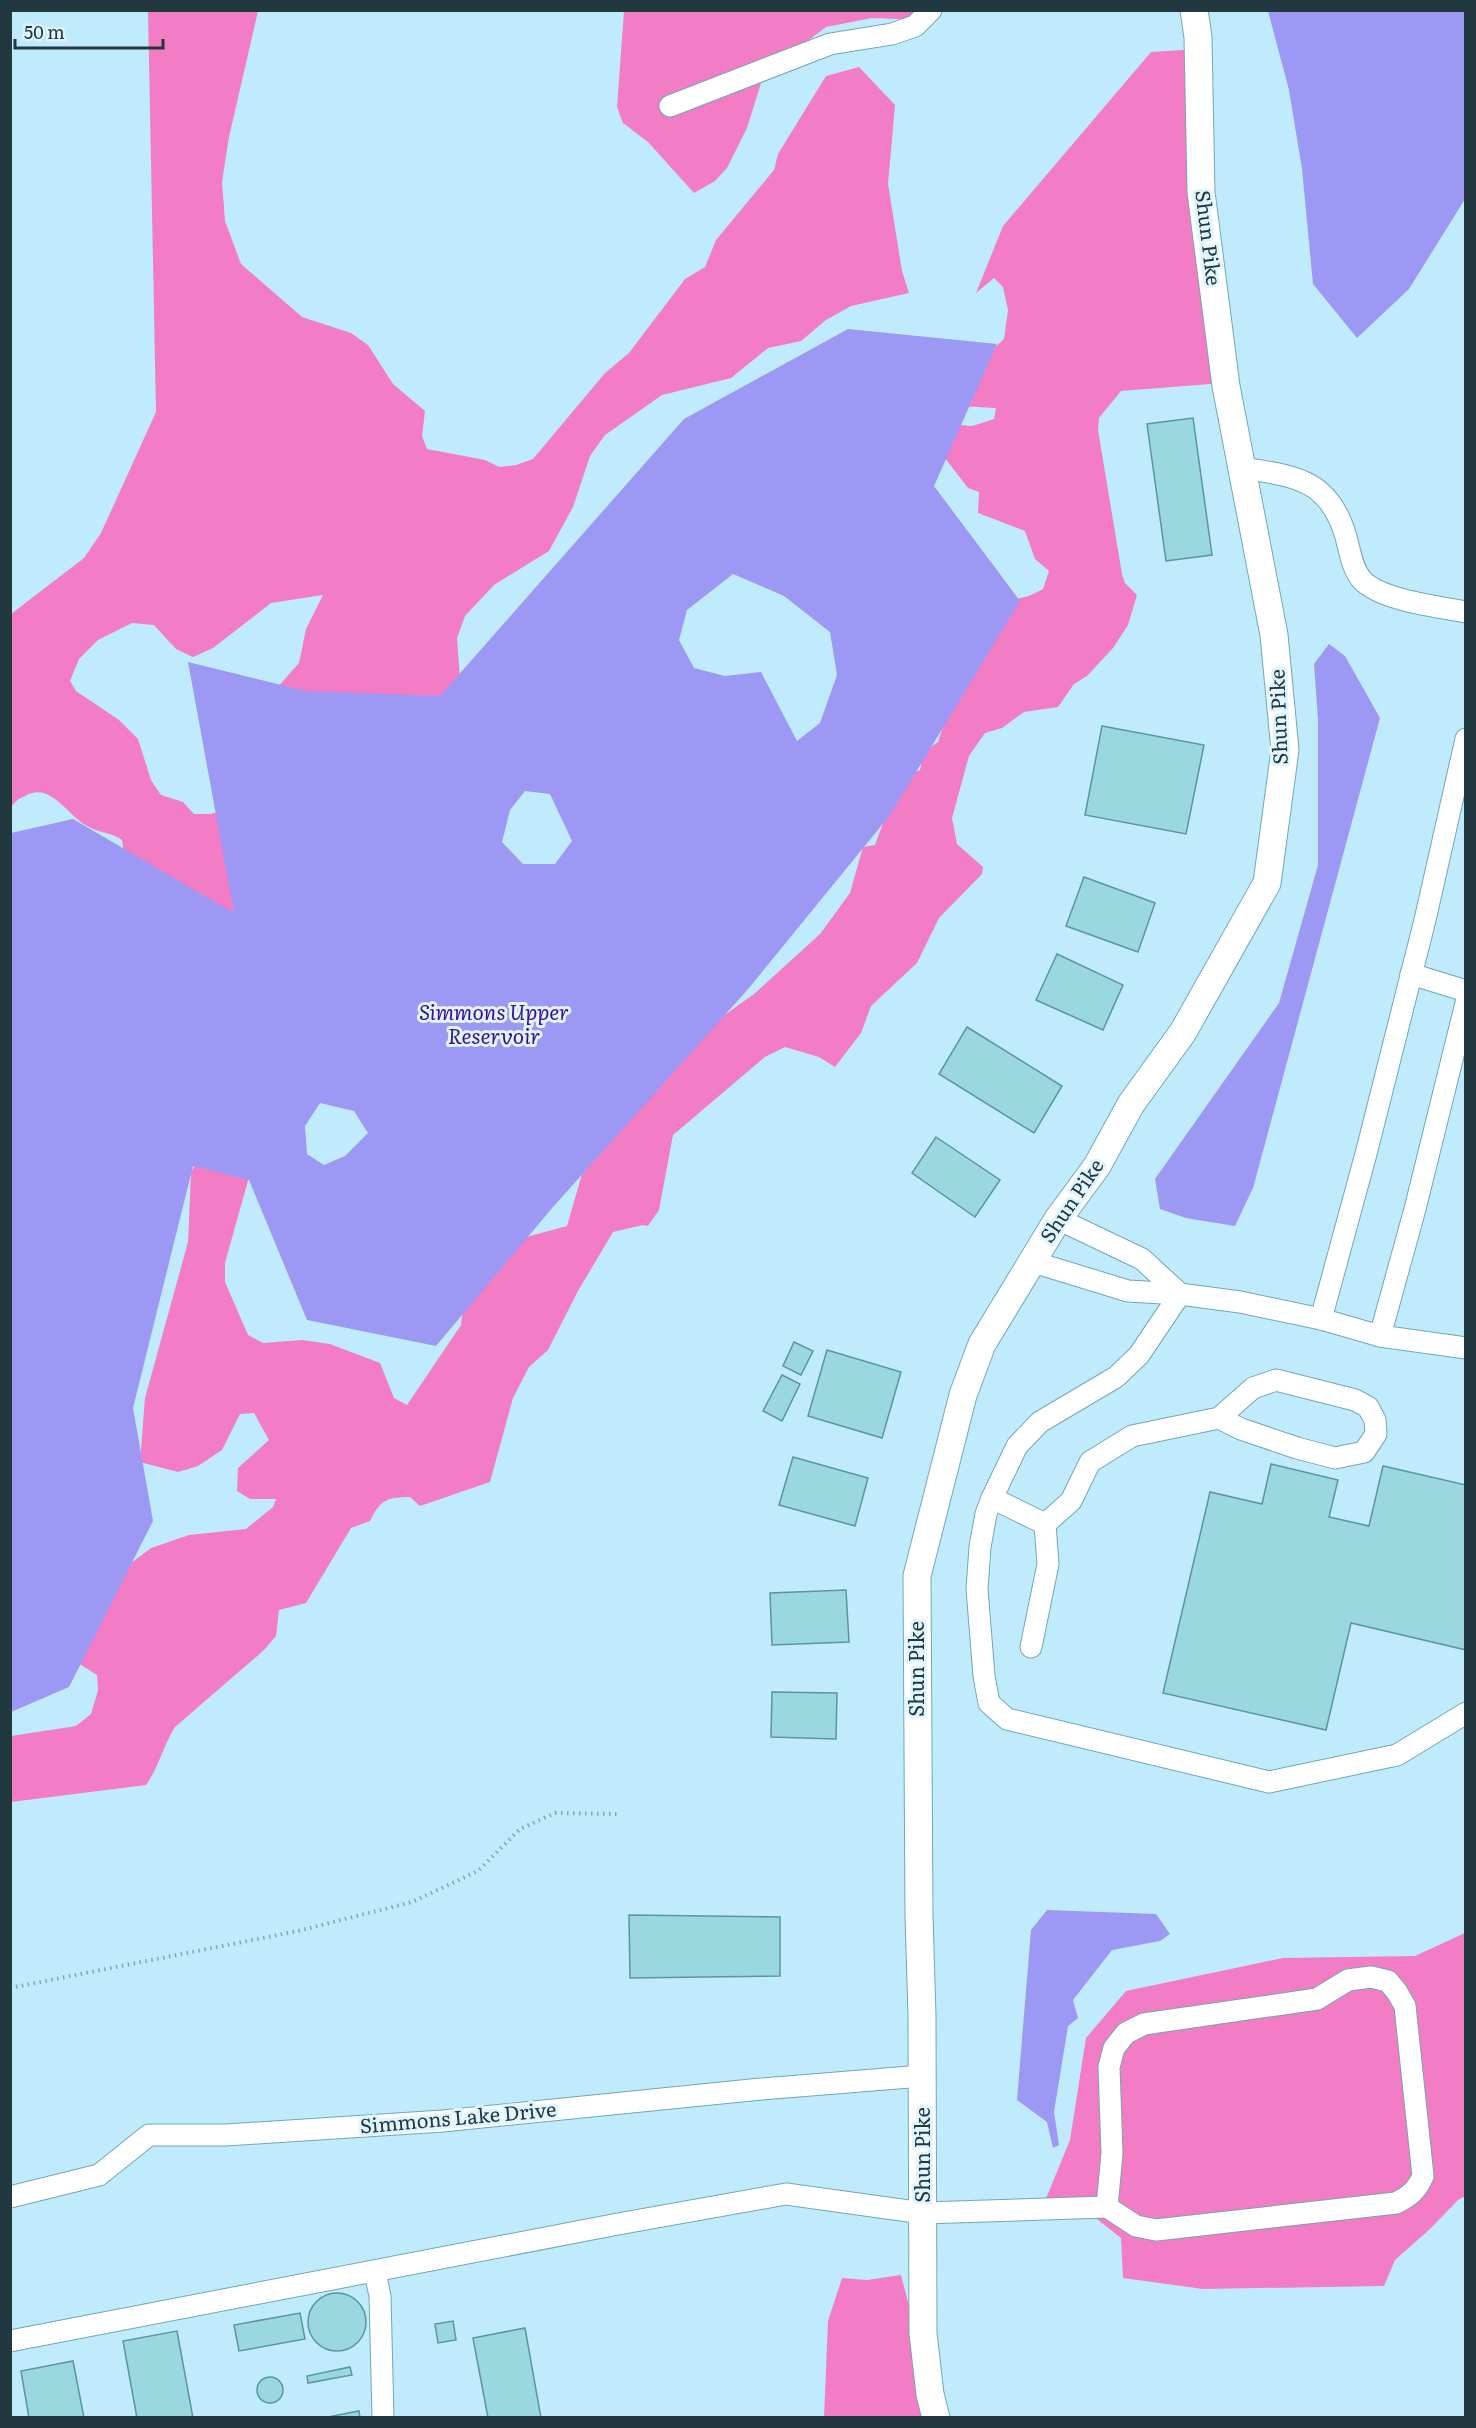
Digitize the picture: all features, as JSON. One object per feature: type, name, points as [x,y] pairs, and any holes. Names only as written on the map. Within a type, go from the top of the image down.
[{"type":"main road","name":"Shun Pike","points":[[936,2418],[930,2394],[922,2333],[922,2076],[916,1576],[963,1395],[981,1344],[1058,1219],[1097,1166],[1131,1104],[1183,1032],[1267,883],[1285,750],[1274,635],[1226,387],[1201,192],[1198,37],[1194,10]]},
{"type":"street","points":[[670,106],[830,44],[892,34],[907,29],[915,26],[931,10]]},
{"type":"street","points":[[1241,468],[1283,474],[1311,484],[1331,501],[1355,568],[1362,580],[1381,592],[1466,612]]},
{"type":"street","points":[[1321,1319],[1367,1150],[1411,974],[1466,739]]},
{"type":"street","points":[[1411,974],[1466,992]]},
{"type":"street","points":[[1380,1336],[1415,1209],[1466,1003]]},
{"type":"street","points":[[1058,1219],[1142,1259],[1180,1294]]},
{"type":"street","points":[[1033,1262],[1128,1291],[1180,1294],[1240,1302],[1321,1319],[1380,1336],[1466,1348]]},
{"type":"street","points":[[1180,1294],[1139,1355],[1116,1377],[1040,1422],[1017,1446],[992,1498],[986,1514],[980,1547],[977,1589],[984,1676],[989,1703],[1007,1719],[1269,1782],[1397,1755],[1466,1713]]},
{"type":"street","points":[[1045,1524],[1071,1501],[1090,1462],[1132,1436],[1219,1418],[1253,1388],[1276,1380],[1354,1400],[1368,1407],[1375,1420],[1376,1434],[1364,1452],[1335,1458],[1296,1448],[1241,1429],[1219,1418]]},
{"type":"street","points":[[992,1498],[1045,1524]]},
{"type":"street","points":[[1032,1647],[1048,1564],[1045,1524]]},
{"type":"street","points":[[10,2341],[786,2194],[923,2213],[1107,2207],[1136,2226],[1156,2230],[1396,2203],[1408,2197],[1418,2188],[1423,2176],[1404,2006],[1397,1992],[1388,1981],[1371,1977],[1348,1980],[1317,1999],[1144,2024],[1126,2033],[1114,2048],[1108,2067],[1112,2153],[1107,2207]]},
{"type":"street","name":"Simmons Lake Drive","points":[[10,2197],[99,2175],[150,2135],[226,2135],[443,2121],[761,2089],[922,2076]]},
{"type":"street","points":[[375,2272],[381,2319],[383,2418]]},
{"type":"path","points":[[10,1988],[298,1931],[412,1902],[478,1871],[520,1829],[555,1813],[619,1814]]},
{"type":"shaded area","points":[[148,11],[258,11],[229,137],[222,182],[225,221],[241,264],[302,317],[351,333],[368,345],[393,384],[425,411],[422,436],[427,449],[485,460],[499,467],[516,465],[533,459],[605,373],[629,353],[685,279],[705,267],[716,240],[774,170],[778,154],[826,76],[859,67],[895,105],[888,184],[902,271],[909,293],[851,306],[826,320],[801,341],[768,348],[731,378],[662,395],[605,435],[590,456],[573,507],[549,551],[494,585],[465,616],[457,638],[460,680],[439,707],[253,715],[299,663],[306,629],[323,595],[271,603],[213,648],[193,657],[176,649],[154,625],[132,623],[98,640],[79,659],[70,681],[76,691],[119,720],[138,739],[151,780],[161,795],[183,802],[194,814],[210,814],[226,810],[234,912],[215,940],[128,879],[122,840],[118,837],[87,826],[58,801],[42,793],[23,797],[11,808],[11,614],[84,558],[101,533],[156,412]]},
{"type":"shaded area","points":[[624,11],[939,11],[925,20],[872,18],[826,27],[768,71],[762,80],[747,128],[727,168],[715,181],[694,193],[648,142],[623,123],[617,107]]},
{"type":"shaded area","points":[[1198,49],[1223,383],[1121,391],[1099,418],[1098,430],[1122,574],[1125,583],[1137,595],[1128,625],[1113,648],[1087,676],[1074,684],[1058,707],[1024,712],[1002,728],[985,733],[969,756],[952,818],[957,844],[983,867],[982,874],[939,918],[917,963],[871,1006],[861,1033],[835,1067],[819,1057],[785,1047],[765,1057],[673,1135],[659,1210],[648,1226],[643,1225],[613,1232],[578,1291],[548,1350],[529,1367],[513,1398],[490,1482],[420,1506],[410,1497],[390,1499],[377,1508],[370,1521],[351,1528],[306,1603],[279,1610],[276,1636],[264,1650],[175,1727],[146,1785],[11,1802],[11,1736],[76,1726],[91,1714],[98,1690],[97,1675],[70,1658],[118,1573],[151,1548],[189,1535],[246,1529],[273,1507],[276,1499],[250,1499],[237,1491],[238,1468],[269,1440],[254,1413],[240,1414],[222,1450],[198,1466],[178,1472],[140,1462],[145,1398],[188,1242],[191,1172],[205,1149],[254,1159],[225,1263],[225,1282],[248,1335],[263,1343],[302,1340],[330,1344],[380,1363],[394,1398],[407,1405],[461,1325],[466,1284],[486,1248],[567,1226],[582,1174],[698,1034],[754,994],[820,934],[850,893],[863,847],[875,845],[900,777],[920,770],[924,752],[938,742],[982,607],[1029,596],[1043,589],[1049,571],[1035,559],[1025,531],[978,513],[979,492],[968,488],[945,458],[895,420],[972,426],[994,419],[996,408],[958,406],[962,386],[978,386],[980,361],[1004,339],[1008,310],[1003,287],[994,278],[976,293],[1003,226],[1151,52]]},
{"type":"shaded area","points":[[1465,1933],[1465,2196],[1395,2260],[1384,2286],[1203,2289],[1123,2278],[1121,2238],[1088,2212],[1045,2201],[1070,2140],[1086,2038],[1126,1991],[1283,1958],[1415,1956]]},
{"type":"shaded area","points":[[901,2275],[938,2417],[824,2418],[828,2321],[842,2278],[867,2280]]},
{"type":"water","points":[[1268,11],[1465,11],[1465,199],[1409,289],[1357,338],[1313,284],[1302,169],[1289,90]]},
{"type":"water","name":"Simmons Upper Reservoir","points":[[848,329],[997,344],[934,486],[1020,601],[890,815],[749,988],[553,1207],[436,1346],[307,1320],[249,1180],[193,1166],[133,1408],[153,1521],[69,1687],[11,1712],[11,833],[73,819],[234,913],[188,662],[306,691],[440,696],[684,419]],"holes":[[[733,574],[784,596],[830,632],[837,675],[820,723],[797,741],[761,672],[725,676],[694,668],[679,640],[687,610]],[[525,791],[550,794],[572,841],[555,864],[523,864],[502,842],[510,810]],[[320,1103],[354,1111],[368,1133],[345,1156],[324,1165],[307,1154],[305,1126]]]},
{"type":"water","points":[[1329,644],[1345,656],[1380,718],[1253,1188],[1235,1226],[1186,1218],[1160,1209],[1155,1179],[1279,1003],[1318,865],[1318,720],[1314,664]]},
{"type":"water","points":[[1047,1910],[1156,1914],[1170,1934],[1160,1941],[1112,1950],[1073,2000],[1078,2018],[1068,2026],[1054,2112],[1059,2145],[1053,2148],[1047,2122],[1017,2100],[1031,1930]]},
{"type":"building","points":[[1193,418],[1212,555],[1166,561],[1147,424]]},
{"type":"building","points":[[1102,726],[1204,745],[1186,834],[1085,815]]},
{"type":"building","points":[[1084,877],[1155,903],[1138,952],[1066,926]]},
{"type":"building","points":[[1057,954],[1123,985],[1103,1030],[1036,1000]]},
{"type":"building","points":[[967,1027],[1062,1086],[1034,1133],[939,1074]]},
{"type":"building","points":[[936,1137],[1000,1180],[975,1217],[912,1173]]},
{"type":"building","points":[[794,1342],[813,1351],[801,1375],[783,1366]]},
{"type":"building","points":[[827,1350],[901,1372],[882,1438],[808,1416]]},
{"type":"building","points":[[782,1375],[800,1384],[782,1421],[763,1411]]},
{"type":"building","points":[[793,1457],[868,1478],[855,1526],[779,1505]]},
{"type":"building","points":[[1271,1464],[1338,1480],[1329,1517],[1369,1526],[1383,1466],[1466,1485],[1466,1650],[1351,1623],[1326,1730],[1163,1693],[1210,1492],[1262,1504]]},
{"type":"building","points":[[846,1590],[849,1642],[772,1645],[770,1593]]},
{"type":"building","points":[[772,1692],[837,1693],[836,1739],[771,1737]]},
{"type":"building","points":[[629,1915],[780,1917],[780,1976],[630,1978]]},
{"type":"building","points":[[337,2293],[348,2295],[361,2306],[366,2322],[364,2333],[353,2346],[337,2351],[326,2349],[313,2338],[308,2322],[310,2311],[321,2298]]},
{"type":"building","points":[[300,2313],[305,2339],[239,2351],[234,2325]]},
{"type":"building","points":[[453,2321],[456,2340],[438,2343],[435,2324]]},
{"type":"building","points":[[525,2328],[541,2418],[488,2418],[473,2338]]},
{"type":"building","points":[[177,2331],[193,2418],[137,2418],[123,2341]]},
{"type":"building","points":[[73,2361],[84,2418],[29,2418],[21,2371]]},
{"type":"building","points":[[350,2367],[352,2375],[308,2383],[307,2376]]},
{"type":"building","points":[[270,2377],[279,2381],[283,2390],[279,2399],[270,2403],[261,2399],[257,2390],[261,2381]]},
{"type":"building","points":[[359,2411],[360,2418],[323,2418]]}]
